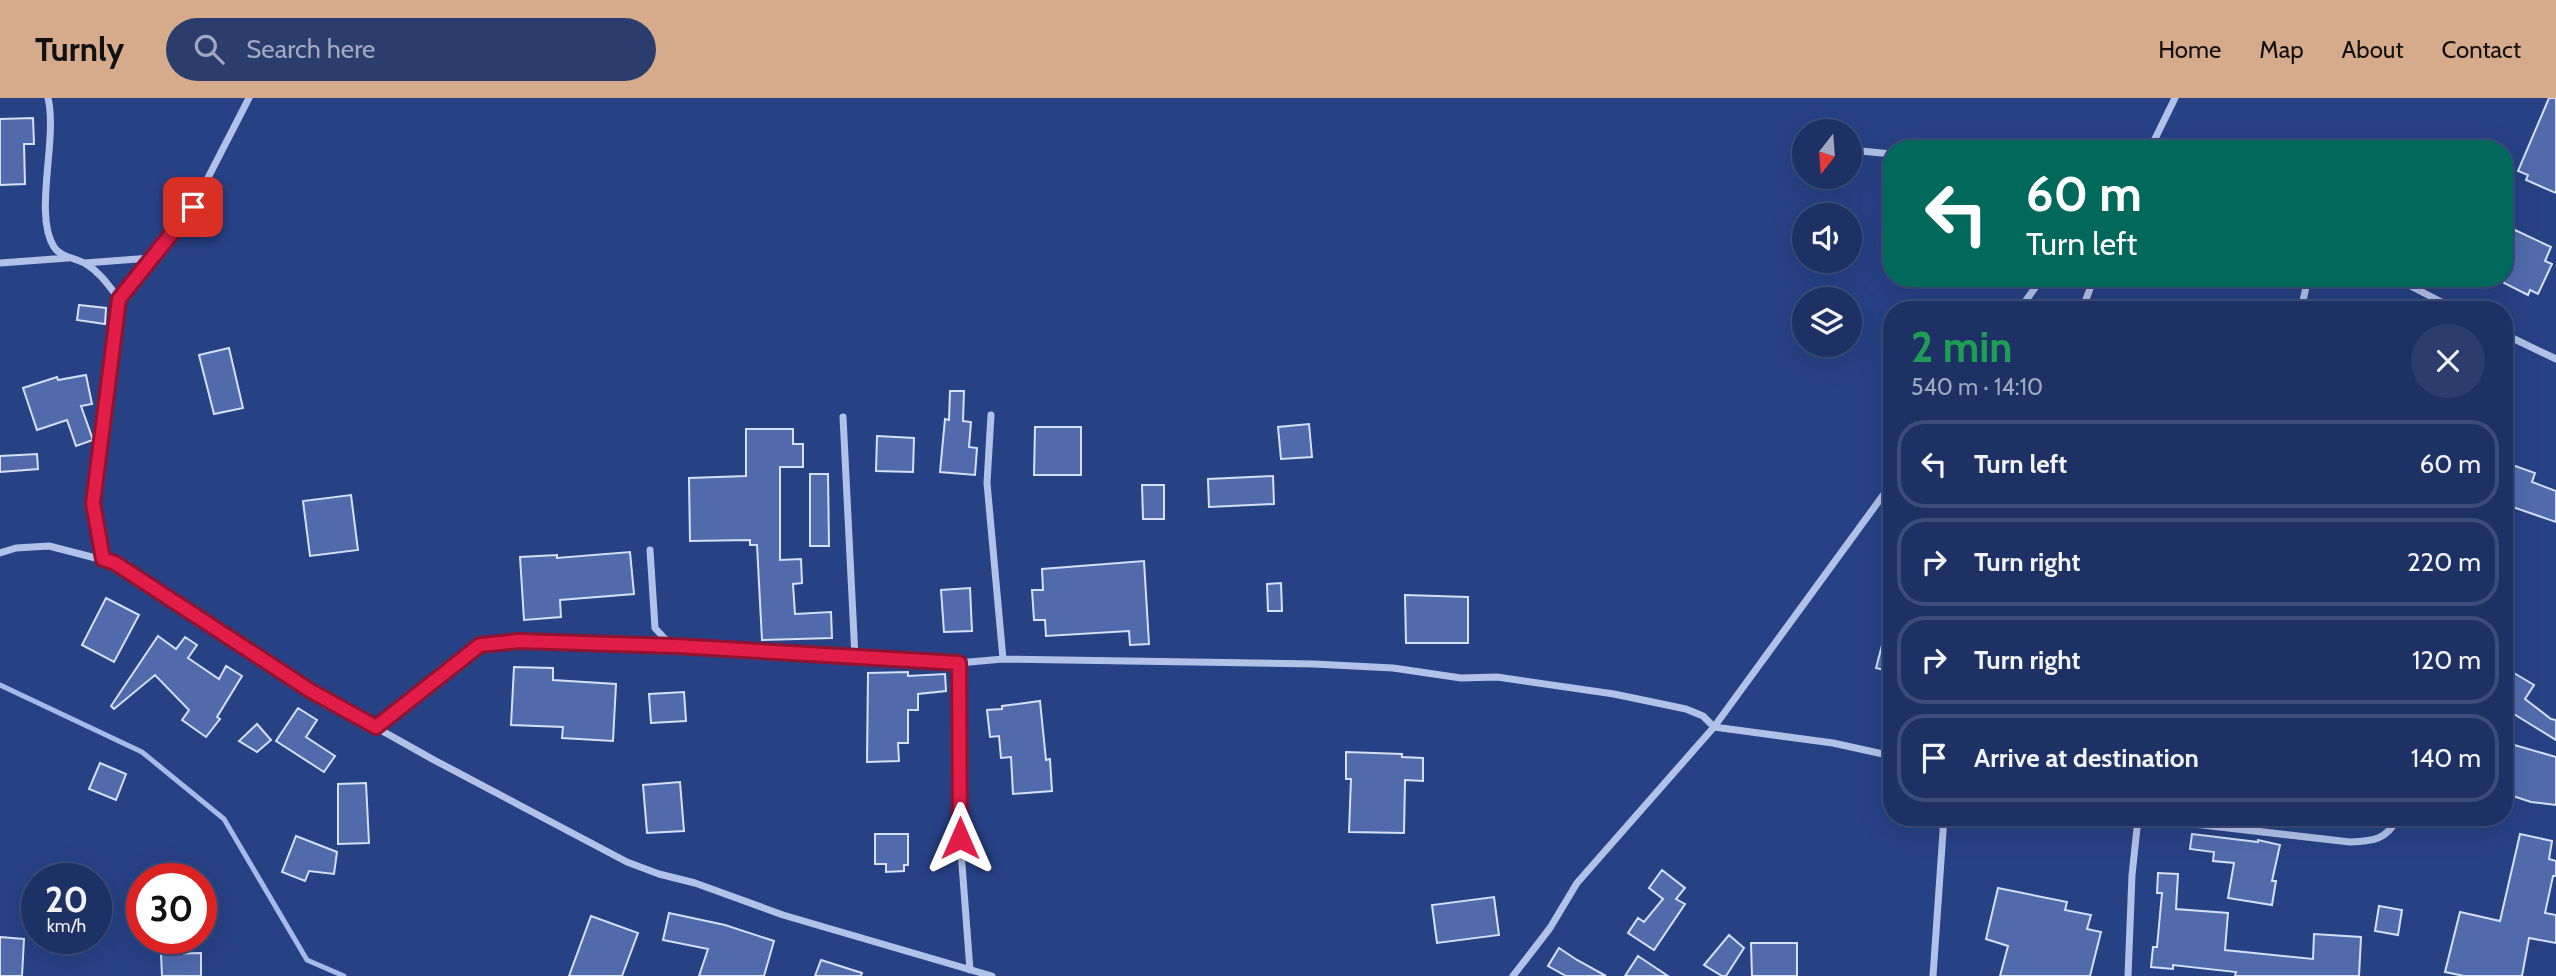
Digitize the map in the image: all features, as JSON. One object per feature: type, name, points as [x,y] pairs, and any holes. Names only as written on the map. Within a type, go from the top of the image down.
[{"type":"street","points":[[48,98],[51,145],[46,224],[54,248],[68,258],[85,263],[151,258]]},
{"type":"street","points":[[103,559],[93,503],[119,299],[193,207],[249,98]]},
{"type":"street","points":[[2155,140],[2175,98]]},
{"type":"street","points":[[1862,151],[1883,153]]},
{"type":"street","points":[[0,263],[68,258]]},
{"type":"street","points":[[85,263],[104,278],[119,299]]},
{"type":"street","points":[[2412,287],[2440,301]]},
{"type":"street","points":[[2513,340],[2556,359]]},
{"type":"street","points":[[991,415],[987,483],[1003,659]]},
{"type":"street","points":[[843,417],[855,657]]},
{"type":"street","points":[[1513,976],[1550,928],[1577,883],[1714,727],[1883,495]]},
{"type":"street","points":[[0,554],[16,548],[48,546],[115,563],[311,691],[627,862],[783,915],[992,976]]},
{"type":"street","points":[[650,550],[655,628],[676,646]]},
{"type":"street","points":[[376,727],[480,645],[519,641],[676,646],[959,663],[1003,659],[1314,664],[1393,668],[1461,678],[1497,677],[1614,694],[1686,709],[1703,716],[1714,727],[1833,743],[1883,754]]},
{"type":"street","points":[[959,663],[960,838],[970,970]]},
{"type":"street","points":[[1933,976],[1943,826]]},
{"type":"street","points":[[2128,976],[2135,826]]},
{"type":"street","points":[[2207,826],[2350,842],[2375,841],[2394,826]]},
{"type":"building","points":[[2549,98],[2556,98],[2556,193],[2526,180],[2528,175],[2518,171]]},
{"type":"building","points":[[33,118],[34,144],[24,144],[25,184],[0,185],[0,119]]},
{"type":"building","points":[[2515,230],[2551,247],[2545,261],[2552,264],[2538,294],[2530,290],[2528,295],[2512,287]]},
{"type":"building","points":[[79,305],[106,308],[105,324],[77,320]]},
{"type":"building","points":[[229,348],[243,408],[214,414],[199,355]]},
{"type":"building","points":[[86,375],[92,404],[81,406],[93,440],[76,446],[67,420],[37,430],[23,388],[57,377],[58,380]]},
{"type":"building","points":[[950,391],[964,391],[963,421],[971,422],[969,447],[977,448],[975,475],[940,472],[945,419],[949,420]]},
{"type":"building","points":[[1309,424],[1312,457],[1281,459],[1278,427]]},
{"type":"building","points":[[1035,427],[1081,427],[1081,475],[1034,475]]},
{"type":"building","points":[[746,429],[793,429],[793,444],[803,444],[803,467],[780,467],[780,560],[801,559],[802,583],[793,584],[795,614],[831,612],[832,638],[762,640],[757,545],[750,545],[750,540],[690,541],[689,478],[746,476]]},
{"type":"building","points":[[877,436],[914,438],[913,472],[876,471]]},
{"type":"building","points":[[37,454],[38,469],[0,472],[0,456]]},
{"type":"building","points":[[2513,465],[2535,473],[2532,482],[2556,491],[2556,522],[2513,507]]},
{"type":"building","points":[[810,474],[828,474],[829,546],[810,546]]},
{"type":"building","points":[[1273,476],[1274,504],[1209,507],[1208,479]]},
{"type":"building","points":[[1142,485],[1164,485],[1164,519],[1143,519]]},
{"type":"building","points":[[351,495],[358,550],[310,556],[303,501]]},
{"type":"building","points":[[630,552],[634,594],[560,600],[561,617],[524,620],[520,557],[557,555],[557,558]]},
{"type":"building","points":[[1144,561],[1149,644],[1130,645],[1129,631],[1046,636],[1045,620],[1034,620],[1032,590],[1043,590],[1042,569]]},
{"type":"building","points":[[1281,583],[1282,611],[1268,611],[1267,584]]},
{"type":"building","points":[[970,588],[972,631],[944,632],[941,590]]},
{"type":"building","points":[[1405,595],[1468,597],[1468,643],[1406,643]]},
{"type":"building","points":[[106,598],[139,615],[114,662],[82,645]]},
{"type":"building","points":[[158,636],[176,649],[185,637],[197,645],[188,658],[219,679],[226,666],[242,676],[217,717],[220,719],[206,737],[182,720],[189,710],[155,675],[114,709],[111,706]]},
{"type":"building","points":[[1883,641],[1883,670],[1876,668]]},
{"type":"building","points":[[514,667],[553,668],[553,680],[616,684],[613,741],[562,738],[563,727],[511,725]]},
{"type":"building","points":[[908,672],[908,676],[945,674],[946,691],[918,694],[918,710],[908,710],[908,743],[898,743],[899,761],[867,762],[868,673]]},
{"type":"building","points":[[2513,672],[2534,685],[2525,699],[2556,720],[2556,740],[2513,714]]},
{"type":"building","points":[[684,692],[686,721],[651,723],[649,694]]},
{"type":"building","points":[[1040,701],[1046,760],[1050,759],[1052,791],[1013,794],[1011,757],[1001,758],[999,736],[990,737],[987,710]]},
{"type":"building","points":[[298,708],[317,720],[306,737],[335,756],[324,772],[276,741]]},
{"type":"building","points":[[257,724],[271,740],[257,752],[239,741]]},
{"type":"building","points":[[2513,745],[2556,757],[2556,805],[2531,802],[2513,796]]},
{"type":"building","points":[[1346,752],[1402,754],[1402,757],[1423,758],[1423,781],[1405,780],[1404,833],[1349,832],[1351,779],[1346,779]]},
{"type":"building","points":[[100,763],[126,774],[116,800],[89,789]]},
{"type":"building","points":[[680,782],[684,831],[647,833],[643,785]]},
{"type":"building","points":[[366,783],[369,843],[338,844],[338,784]]},
{"type":"building","points":[[875,834],[908,834],[908,865],[904,865],[904,871],[886,872],[886,864],[875,864]]},
{"type":"building","points":[[2192,834],[2258,840],[2280,845],[2272,881],[2276,881],[2272,905],[2228,898],[2234,863],[2213,861],[2214,852],[2190,849]]},
{"type":"building","points":[[2520,834],[2552,841],[2549,859],[2556,861],[2556,876],[2553,876],[2545,913],[2556,915],[2556,943],[2529,938],[2522,976],[2464,976],[2445,972],[2460,912],[2500,921]]},
{"type":"building","points":[[296,836],[337,852],[334,874],[309,871],[305,881],[282,872]]},
{"type":"building","points":[[1662,870],[1685,888],[1676,899],[1685,904],[1654,950],[1628,933],[1638,918],[1644,922],[1663,899],[1649,888]]},
{"type":"building","points":[[2158,873],[2178,874],[2176,909],[2228,913],[2225,950],[2313,959],[2314,934],[2361,937],[2359,976],[2235,976],[2236,972],[2173,965],[2173,969],[2151,967],[2153,947],[2157,947],[2162,893],[2157,893]]},
{"type":"building","points":[[1998,888],[2067,902],[2065,910],[2091,915],[2087,929],[2101,932],[2090,976],[2000,976],[2008,946],[1986,939]]},
{"type":"building","points":[[1494,897],[1499,935],[1437,943],[1432,905]]},
{"type":"building","points":[[2379,906],[2402,910],[2398,935],[2375,931]]},
{"type":"building","points":[[669,913],[725,925],[774,941],[764,976],[699,976],[708,949],[663,940]]},
{"type":"building","points":[[591,916],[638,933],[622,976],[569,976]]},
{"type":"building","points":[[1729,935],[1744,948],[1726,976],[1722,976],[1704,965]]},
{"type":"building","points":[[0,937],[21,939],[22,976],[0,976]]},
{"type":"building","points":[[1751,943],[1797,943],[1797,976],[1752,976]]},
{"type":"building","points":[[1559,948],[1606,976],[1566,976],[1548,966]]},
{"type":"building","points":[[161,954],[201,954],[201,976],[162,976]]},
{"type":"building","points":[[1638,956],[1668,976],[1625,976]]},
{"type":"building","points":[[821,960],[862,973],[861,976],[815,976]]},
{"type":"waterway","points":[[0,685],[142,752],[224,819],[307,960],[344,976]]},
{"type":"route","points":[[193,207],[119,299],[93,503],[103,559],[115,563],[311,691],[376,727],[480,645],[519,641],[676,646],[959,663],[960,838]]}]
